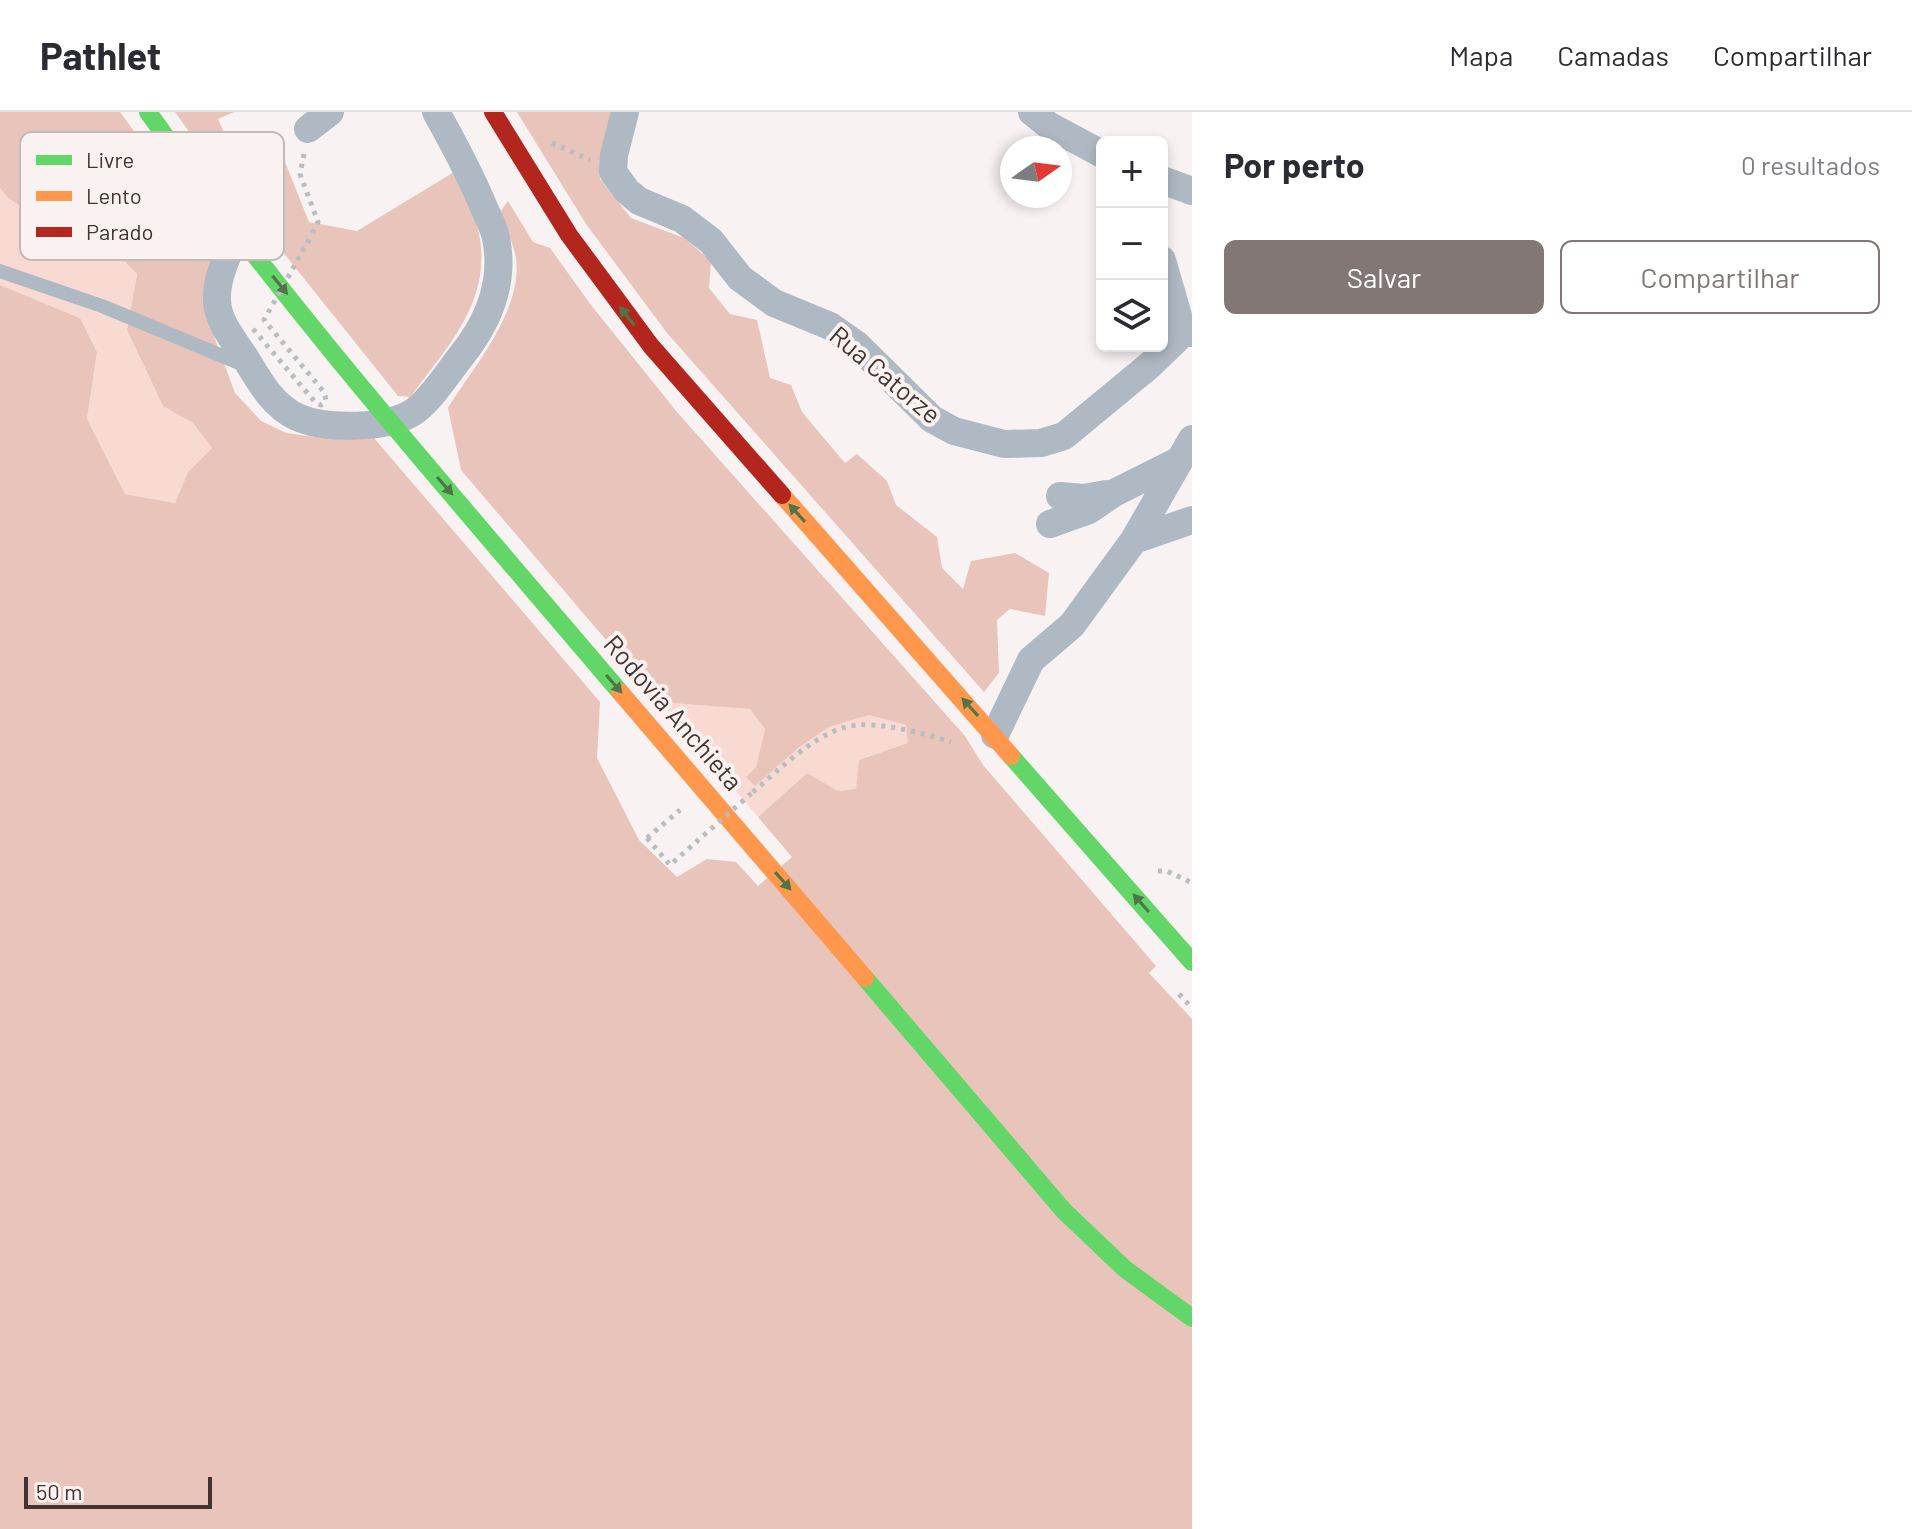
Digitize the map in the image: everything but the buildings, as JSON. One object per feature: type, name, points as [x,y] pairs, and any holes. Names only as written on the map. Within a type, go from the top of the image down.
[{"type":"highway","name":"Rodovia Anchieta","points":[[148,112],[163,132]]},
{"type":"highway","points":[[493,112],[569,235],[651,346],[1192,962]]},
{"type":"highway","name":"Rodovia Anchieta","points":[[260,260],[391,423],[1064,1211],[1134,1277],[1192,1318]]},
{"type":"street","points":[[227,260],[218,284],[216,302],[220,316],[251,368],[278,404],[296,417],[315,423],[391,423],[415,410],[471,344],[494,301],[499,270],[496,235],[472,178],[436,112]]},
{"type":"street","points":[[613,172],[625,112]]},
{"type":"street","points":[[1032,112],[1048,125],[1096,151]]},
{"type":"street","name":"Rua Catorze","points":[[613,172],[639,201],[682,219],[711,241],[740,278],[774,303],[830,326],[857,345],[932,419],[954,431],[1004,444],[1041,443],[1064,436],[1188,333]]},
{"type":"street","points":[[1168,182],[1192,191]]},
{"type":"street","points":[[1168,277],[1188,333]]},
{"type":"street","points":[[995,735],[1031,660],[1072,625],[1134,540],[1185,450]]},
{"type":"street","points":[[1050,524],[1089,510],[1185,450]]},
{"type":"street","points":[[1060,496],[1084,498],[1114,493]]},
{"type":"street","points":[[1134,540],[1192,520]]},
{"type":"lane","points":[[0,271],[102,306],[251,368]]},
{"type":"path","points":[[253,329],[315,402],[321,405],[326,400],[324,392],[264,320],[318,222],[300,174],[319,120]]},
{"type":"path","points":[[517,152],[539,139],[569,149],[613,172]]},
{"type":"path","points":[[704,789],[647,838],[670,865],[783,766],[822,737],[859,724],[935,736],[963,746]]},
{"type":"path","points":[[1167,871],[1192,883]]},
{"type":"shaded area","points":[[0,112],[120,112],[134,132],[20,132],[20,206],[0,188]]},
{"type":"shaded area","points":[[175,112],[234,112],[218,119],[224,132],[189,132]]},
{"type":"shaded area","points":[[517,112],[611,112],[600,179],[631,218],[684,238],[711,261],[709,288],[730,314],[757,320],[770,378],[791,385],[802,412],[845,463],[857,454],[887,481],[896,505],[937,537],[942,568],[963,589],[971,561],[1015,553],[1049,573],[1045,616],[1010,609],[997,620],[999,673],[984,692],[667,333],[586,224]]},
{"type":"shaded area","points":[[284,160],[309,222],[357,231],[454,172],[473,212],[480,240],[481,266],[477,290],[457,334],[442,355],[410,397],[398,396],[284,254]]},
{"type":"shaded area","points":[[0,188],[20,206],[20,260],[123,260],[137,274],[127,330],[163,406],[193,423],[212,448],[188,472],[175,503],[125,494],[87,419],[97,352],[80,318],[0,285]]},
{"type":"shaded area","points":[[508,201],[533,242],[550,248],[591,305],[677,412],[965,736],[983,765],[1156,966],[1149,973],[1192,1019],[1192,1529],[0,1529],[0,285],[80,318],[97,352],[87,419],[125,494],[175,503],[188,472],[212,448],[193,423],[163,406],[127,330],[137,274],[123,260],[217,260],[205,312],[235,393],[261,421],[286,433],[323,438],[374,438],[600,702],[597,758],[639,840],[677,877],[707,859],[736,862],[758,886],[792,857],[758,817],[807,773],[838,791],[856,789],[859,760],[908,743],[906,725],[869,715],[829,727],[798,748],[755,786],[746,777],[756,767],[765,729],[750,709],[659,702],[461,470],[448,408],[494,337],[512,297],[516,258],[501,211]]},
{"type":"shaded area","points":[[659,702],[750,709],[765,729],[756,767],[798,748],[829,727],[869,715],[906,725],[909,743],[859,760],[857,789],[838,791],[807,773],[758,817]]},
{"type":"traffic: fast","points":[[148,112],[163,132]]},
{"type":"traffic: fast","points":[[258,260],[438,479],[620,692]]},
{"type":"traffic: fast","points":[[1011,756],[1192,962]]},
{"type":"traffic: fast","points":[[865,978],[1064,1211],[1125,1269],[1192,1318]]},
{"type":"traffic: slow","points":[[782,495],[1011,756]]},
{"type":"traffic: slow","points":[[620,692],[865,978]]},
{"type":"traffic: jam","points":[[493,112],[569,235],[651,346],[782,495]]}]
